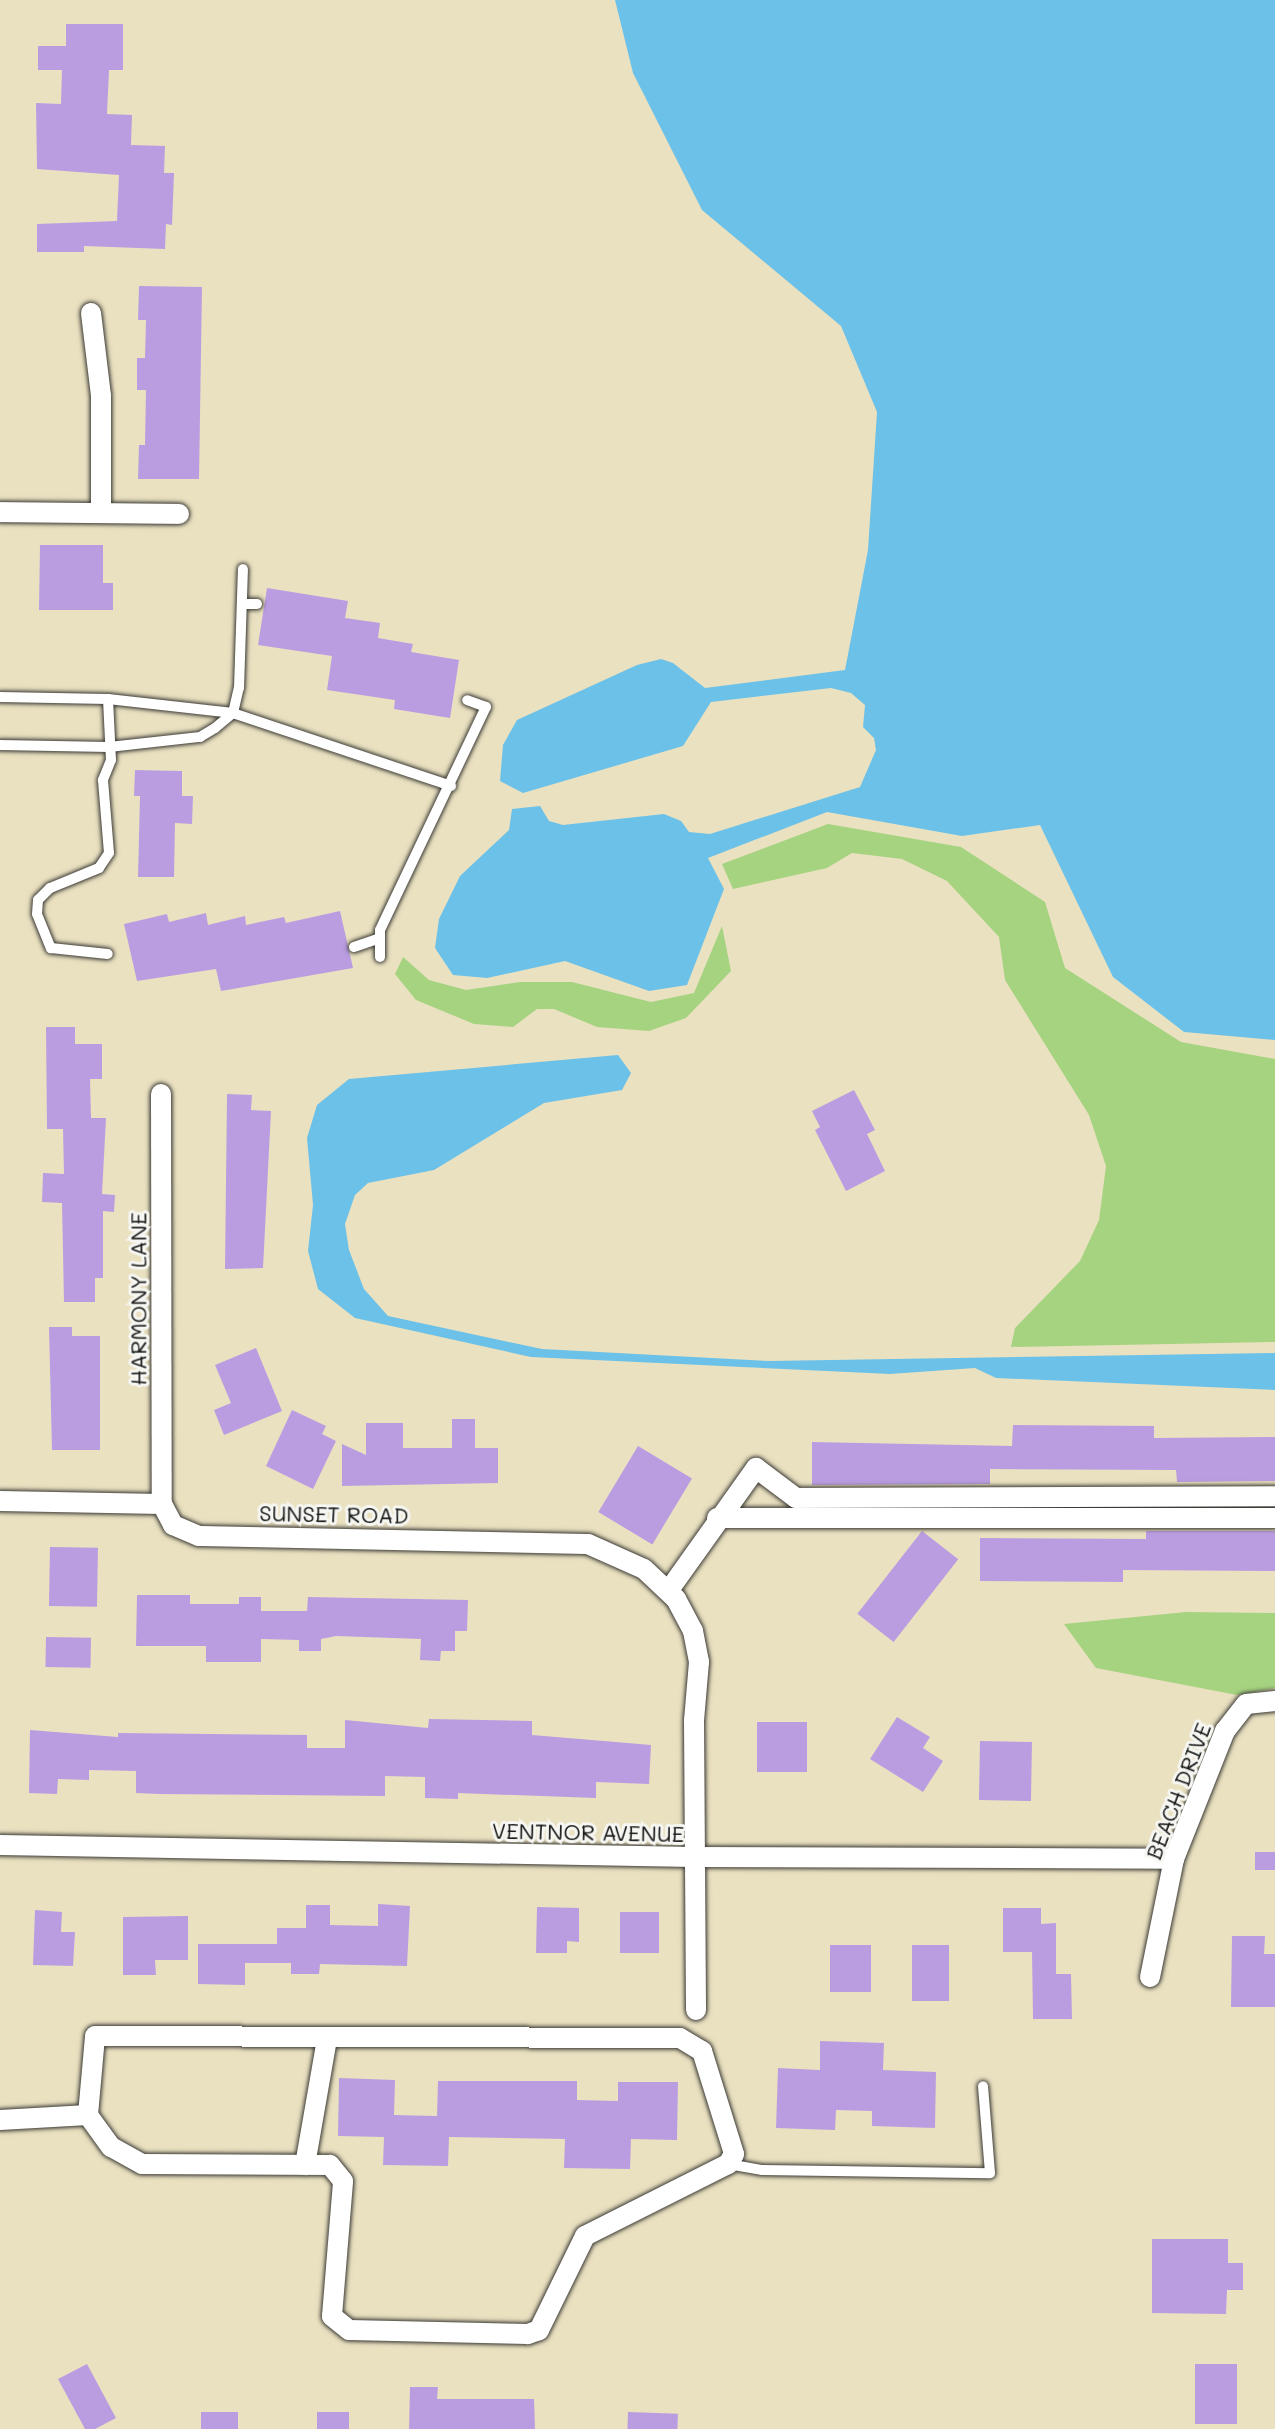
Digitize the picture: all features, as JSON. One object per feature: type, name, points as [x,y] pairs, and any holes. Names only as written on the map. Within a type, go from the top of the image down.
[{"type":"street","points":[[91,313],[101,396],[101,513]]},
{"type":"street","points":[[0,512],[179,514]]},
{"type":"street","name":"HARMONY LANE","points":[[161,1094],[162,1504]]},
{"type":"street","points":[[696,2010],[694,1857],[699,1662],[688,1619],[669,1590],[717,1518],[756,1468],[796,1498],[1275,1496]]},
{"type":"street","points":[[0,1501],[162,1504]]},
{"type":"street","name":"SUNSET ROAD","points":[[162,1504],[173,1525],[193,1535],[588,1544],[629,1559],[669,1590]]},
{"type":"street","points":[[717,1518],[1275,1518]]},
{"type":"street","name":"BEACH DRIVE","points":[[1150,1977],[1174,1859],[1230,1722],[1246,1704],[1275,1701]]},
{"type":"street","name":"VENTNOR AVENUE","points":[[0,1845],[694,1857],[1174,1859]]},
{"type":"street","points":[[95,2036],[690,2039],[702,2051],[733,2144],[728,2164],[585,2236],[545,2322],[528,2334],[342,2327],[332,2316],[343,2181],[330,2165],[142,2164],[111,2147],[88,2115],[95,2036]]},
{"type":"street","points":[[305,2165],[327,2039]]},
{"type":"street","points":[[0,2120],[88,2115]]},
{"type":"lane","points":[[0,745],[109,747],[200,737],[233,713],[241,672],[243,569]]},
{"type":"lane","points":[[243,604],[257,604]]},
{"type":"lane","points":[[0,697],[108,699],[233,713],[451,786]]},
{"type":"lane","points":[[108,699],[110,768],[103,780],[106,862],[50,888],[38,900],[37,914],[51,948],[108,954]]},
{"type":"lane","points":[[380,957],[377,939],[486,707],[467,700]]},
{"type":"lane","points":[[354,947],[377,939]]},
{"type":"lane","points":[[728,2164],[762,2170],[990,2173],[983,2086]]},
{"type":"green space","points":[[828,824],[961,847],[1045,902],[1065,968],[1181,1042],[1275,1059],[1275,1342],[1011,1347],[1015,1328],[1080,1261],[1099,1220],[1106,1166],[1089,1115],[1005,980],[999,937],[947,881],[902,859],[852,853],[827,868],[733,889],[722,864]]},
{"type":"green space","points":[[722,926],[731,971],[686,1018],[649,1031],[597,1027],[554,1009],[537,1009],[513,1027],[474,1024],[416,1000],[395,974],[403,957],[429,980],[466,990],[520,982],[572,982],[651,1002],[694,993]]},
{"type":"green space","points":[[1186,1612],[1275,1613],[1275,1688],[1237,1695],[1096,1668],[1064,1624]]},
{"type":"water","points":[[615,0],[1275,0],[1275,1040],[1184,1032],[1113,977],[1040,825],[962,836],[827,812],[708,858],[724,889],[687,985],[649,991],[565,961],[487,978],[453,975],[435,948],[439,919],[460,876],[509,830],[512,809],[540,806],[549,821],[563,825],[664,814],[681,821],[689,832],[710,834],[860,787],[876,750],[874,738],[863,727],[865,705],[851,693],[831,688],[711,702],[683,746],[523,793],[500,781],[503,745],[517,720],[637,665],[661,659],[673,663],[705,688],[845,670],[868,550],[877,412],[841,326],[702,210],[633,73]]},
{"type":"water","points":[[618,1055],[631,1073],[622,1090],[544,1103],[434,1170],[368,1183],[355,1195],[345,1224],[349,1250],[364,1289],[388,1316],[542,1349],[769,1361],[1275,1353],[1275,1390],[996,1378],[975,1368],[890,1374],[531,1357],[355,1318],[318,1289],[308,1251],[313,1205],[307,1138],[317,1105],[349,1079]]},
{"type":"building","points":[[66,24],[123,24],[123,70],[109,70],[107,114],[132,115],[131,145],[165,146],[164,173],[174,173],[172,225],[166,224],[165,249],[84,246],[84,252],[37,252],[37,224],[117,221],[119,175],[37,169],[36,103],[61,104],[62,70],[38,70],[38,46],[66,46]]},
{"type":"building","points":[[139,286],[202,287],[199,479],[138,479],[139,445],[145,445],[146,390],[137,390],[137,358],[145,358],[146,320],[138,320]]},
{"type":"building","points":[[40,545],[103,545],[103,583],[113,583],[113,610],[39,610]]},
{"type":"building","points":[[267,588],[348,601],[345,618],[380,623],[378,638],[413,644],[411,652],[459,660],[450,718],[394,709],[395,700],[327,690],[332,656],[258,645]]},
{"type":"building","points":[[135,770],[182,771],[182,796],[193,796],[192,824],[175,823],[174,877],[138,877],[140,796],[134,796]]},
{"type":"building","points":[[340,911],[353,968],[221,991],[216,969],[137,981],[124,924],[167,914],[169,922],[206,913],[208,925],[245,916],[246,925],[284,917],[286,923]]},
{"type":"building","points":[[46,1027],[75,1027],[75,1044],[102,1044],[102,1079],[90,1079],[91,1118],[106,1118],[102,1194],[115,1195],[114,1212],[103,1211],[103,1278],[95,1278],[95,1302],[64,1302],[62,1203],[42,1202],[43,1173],[64,1174],[63,1129],[47,1129]]},
{"type":"building","points":[[854,1090],[875,1130],[867,1134],[885,1171],[846,1191],[815,1130],[820,1127],[812,1111]]},
{"type":"building","points":[[227,1094],[252,1095],[251,1110],[271,1111],[263,1268],[225,1269]]},
{"type":"building","points":[[49,1327],[72,1327],[72,1336],[100,1336],[100,1450],[52,1450]]},
{"type":"building","points":[[256,1348],[282,1411],[224,1435],[214,1410],[231,1403],[215,1365]]},
{"type":"building","points":[[292,1410],[326,1426],[322,1434],[336,1441],[313,1489],[266,1466]]},
{"type":"building","points":[[452,1419],[475,1419],[475,1448],[498,1448],[498,1483],[342,1486],[342,1444],[366,1455],[366,1423],[403,1423],[403,1448],[452,1448]]},
{"type":"building","points":[[1013,1425],[1154,1426],[1154,1438],[1275,1437],[1275,1481],[1177,1482],[1176,1470],[990,1469],[990,1484],[812,1485],[812,1442],[1012,1446]]},
{"type":"building","points":[[638,1446],[692,1478],[652,1544],[598,1512]]},
{"type":"building","points":[[922,1531],[958,1559],[894,1642],[857,1614]]},
{"type":"building","points":[[1146,1531],[1275,1531],[1275,1571],[1123,1570],[1123,1582],[980,1581],[980,1538],[1146,1539]]},
{"type":"building","points":[[50,1547],[98,1548],[97,1607],[49,1606]]},
{"type":"building","points":[[137,1595],[190,1595],[190,1604],[239,1604],[239,1597],[261,1597],[261,1611],[307,1611],[308,1597],[468,1600],[467,1631],[455,1631],[455,1651],[441,1651],[440,1661],[420,1660],[421,1639],[336,1636],[321,1639],[321,1651],[299,1651],[299,1640],[261,1639],[261,1662],[206,1662],[206,1646],[136,1646]]},
{"type":"building","points":[[46,1637],[91,1638],[90,1668],[45,1667]]},
{"type":"building","points":[[897,1717],[930,1737],[923,1748],[943,1761],[923,1792],[870,1759]]},
{"type":"building","points":[[429,1719],[532,1721],[532,1735],[651,1745],[649,1784],[596,1782],[596,1798],[458,1793],[458,1799],[425,1798],[425,1777],[385,1776],[385,1796],[159,1794],[136,1793],[136,1771],[89,1770],[89,1780],[58,1779],[57,1794],[29,1793],[30,1730],[118,1737],[118,1733],[307,1735],[307,1748],[345,1748],[345,1720],[428,1728]]},
{"type":"building","points":[[757,1722],[807,1722],[807,1772],[757,1772]]},
{"type":"building","points":[[980,1741],[1032,1742],[1031,1801],[979,1800]]},
{"type":"building","points":[[1255,1852],[1275,1852],[1275,1870],[1255,1870]]},
{"type":"building","points":[[378,1904],[410,1906],[407,1966],[320,1964],[319,1974],[291,1974],[291,1963],[245,1963],[245,1985],[198,1984],[198,1944],[277,1944],[277,1928],[306,1928],[306,1905],[330,1905],[330,1925],[378,1926]]},
{"type":"building","points":[[537,1907],[579,1908],[579,1942],[567,1941],[567,1953],[536,1953]]},
{"type":"building","points":[[1003,1908],[1041,1908],[1041,1924],[1056,1923],[1056,1974],[1071,1974],[1072,2019],[1033,2019],[1032,1952],[1003,1952]]},
{"type":"building","points":[[35,1910],[62,1912],[61,1932],[75,1932],[73,1966],[33,1965]]},
{"type":"building","points":[[620,1912],[659,1912],[659,1953],[620,1953]]},
{"type":"building","points":[[188,1916],[188,1960],[155,1960],[156,1975],[123,1975],[123,1917]]},
{"type":"building","points":[[1232,1936],[1265,1936],[1264,1954],[1275,1954],[1275,2007],[1231,2007]]},
{"type":"building","points":[[830,1945],[871,1945],[871,1992],[830,1992]]},
{"type":"building","points":[[912,1945],[949,1945],[949,2001],[912,2001]]},
{"type":"building","points":[[820,2041],[884,2043],[883,2070],[936,2072],[935,2128],[872,2126],[872,2111],[836,2110],[835,2130],[776,2128],[778,2068],[820,2070]]},
{"type":"building","points":[[339,2078],[395,2080],[394,2115],[437,2116],[438,2081],[577,2081],[577,2100],[618,2101],[618,2082],[678,2082],[677,2140],[631,2139],[630,2169],[564,2168],[565,2139],[449,2137],[448,2166],[383,2165],[384,2137],[338,2136]]},
{"type":"building","points":[[1152,2239],[1228,2239],[1228,2263],[1243,2263],[1243,2290],[1227,2290],[1226,2314],[1152,2313]]},
{"type":"building","points":[[87,2364],[116,2418],[95,2429],[85,2429],[58,2379]]},
{"type":"building","points":[[1195,2364],[1237,2364],[1237,2424],[1195,2424]]},
{"type":"building","points":[[410,2387],[438,2387],[437,2399],[534,2399],[535,2429],[409,2429]]},
{"type":"building","points":[[201,2412],[238,2412],[238,2429],[201,2429]]},
{"type":"building","points":[[317,2412],[349,2412],[349,2429],[317,2429]]},
{"type":"building","points":[[628,2412],[678,2414],[677,2429],[627,2429]]}]
